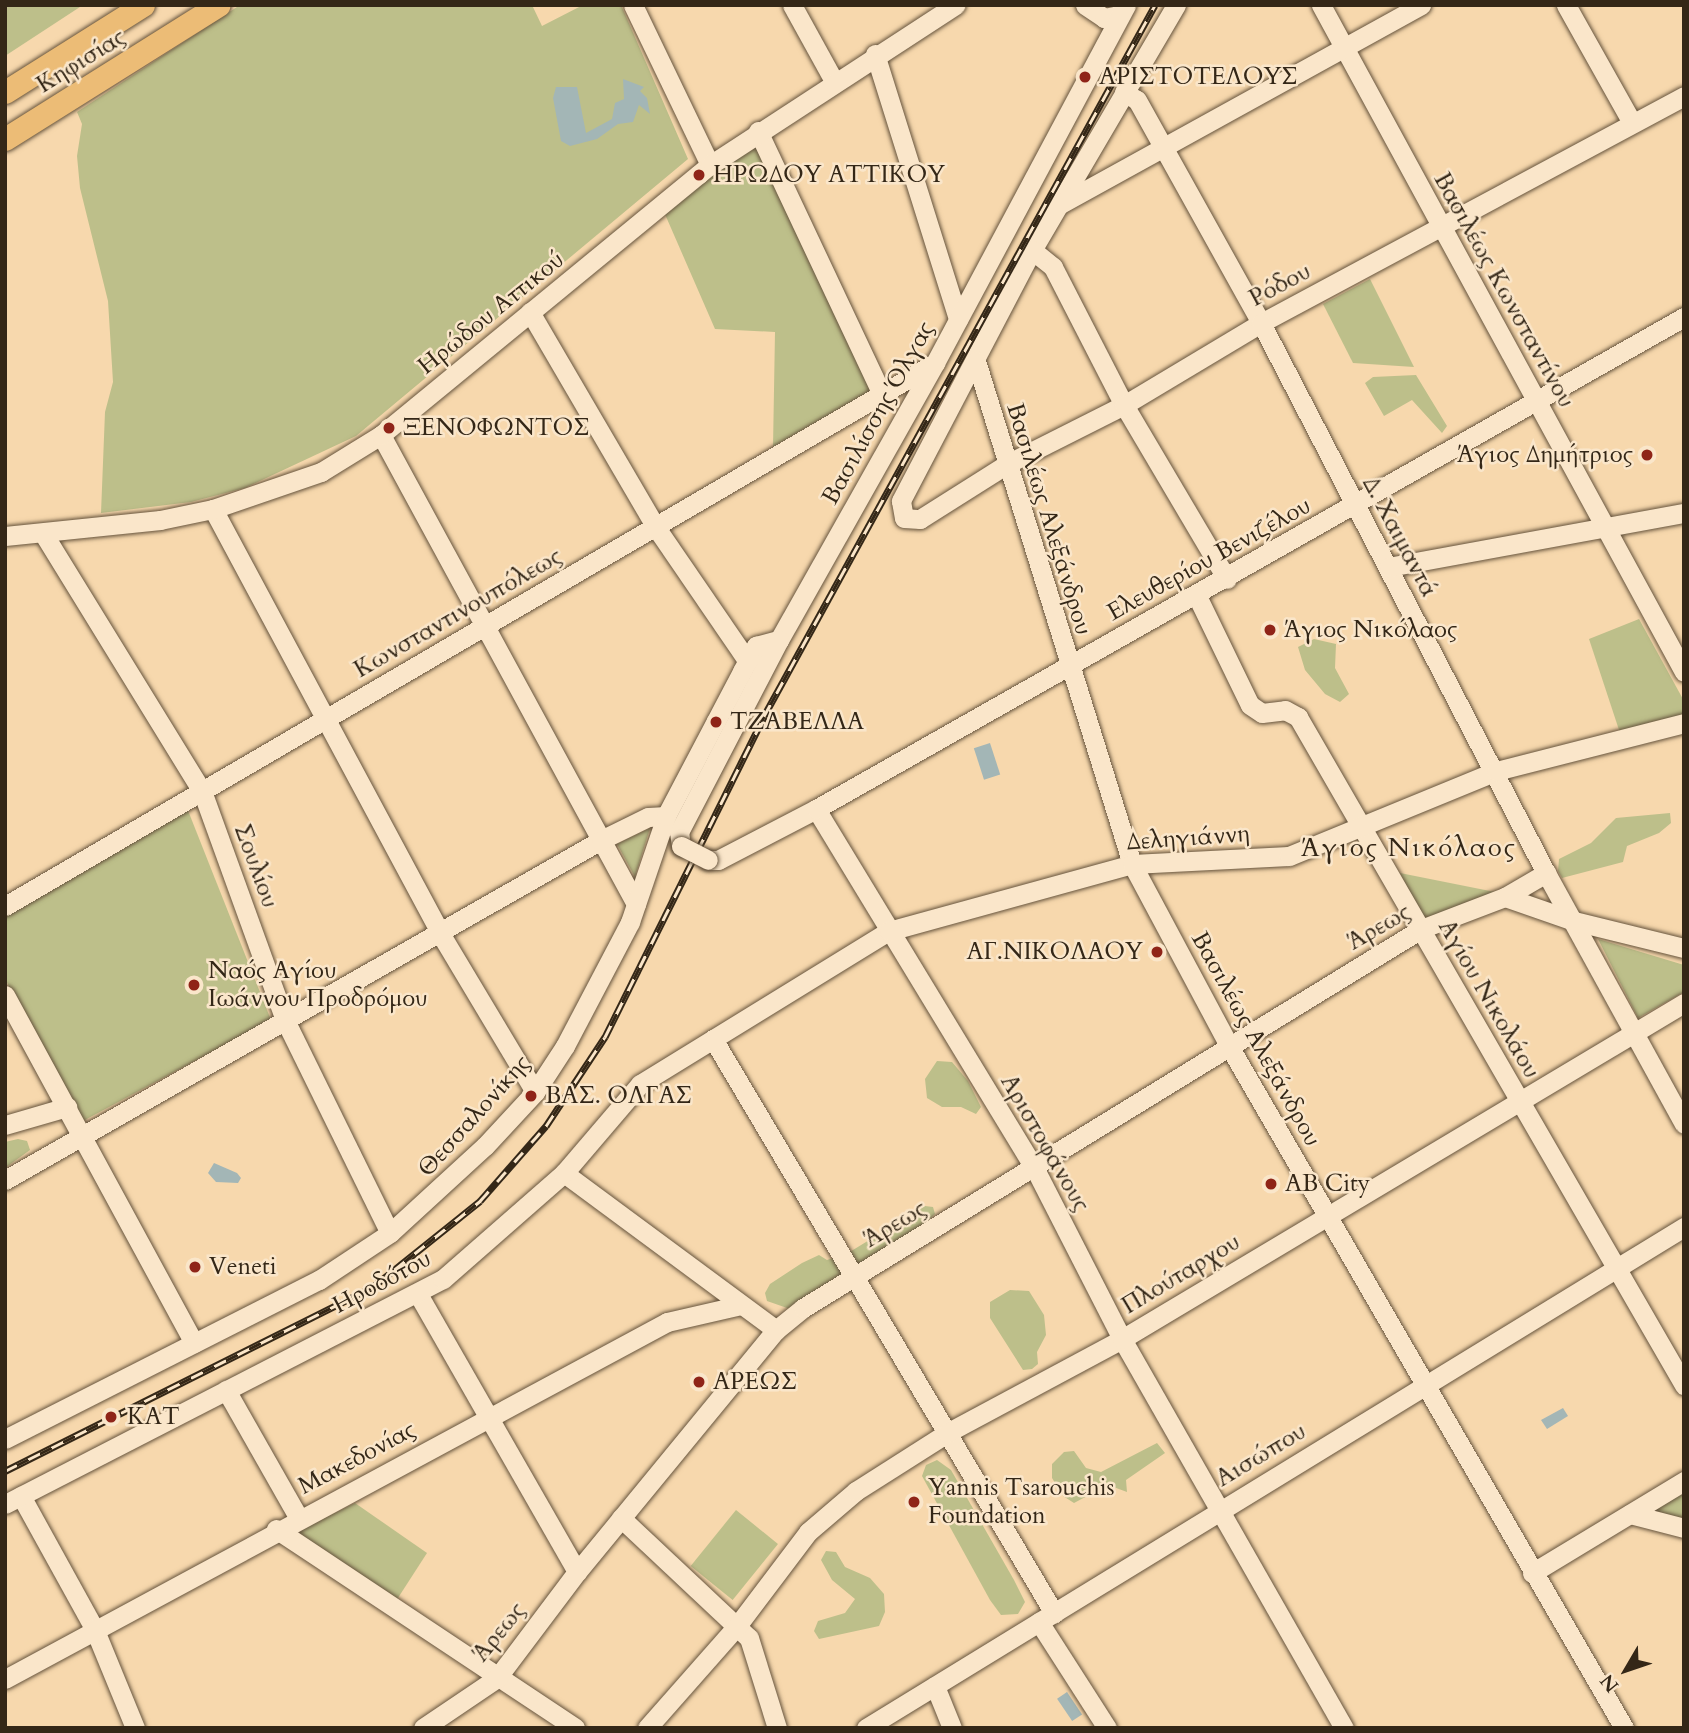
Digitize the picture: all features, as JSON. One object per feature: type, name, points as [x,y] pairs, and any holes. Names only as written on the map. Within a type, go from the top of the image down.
[{"type":"main road","name":"Κηφισίας","points":[[5,92],[143,5]]},
{"type":"main road","name":"Κηφισίας","points":[[5,139],[219,5]]},
{"type":"street","points":[[633,5],[710,165]]},
{"type":"street","points":[[792,5],[834,81]]},
{"type":"street","points":[[1085,5],[1104,18],[1123,10]]},
{"type":"street","points":[[976,361],[1055,207],[1176,5]]},
{"type":"street","name":"Βασιλέως Κωνσταντίνου","points":[[1321,5],[1684,672]]},
{"type":"street","points":[[1055,207],[1421,5]]},
{"type":"street","points":[[1566,5],[1631,121]]},
{"type":"street","name":"Ηρώδου Αττικού","points":[[5,536],[160,520],[213,509],[321,472],[381,435],[710,165],[951,6]]},
{"type":"street","name":"Βασιλίσσης Όλγας","points":[[681,846],[678,832],[779,640],[935,363],[1123,10]]},
{"type":"street","points":[[875,54],[958,319]]},
{"type":"street","name":"Δ. Χαιμαντά","points":[[1124,92],[1137,100],[1165,146],[1496,771],[1546,873],[1684,1124]]},
{"type":"street","name":"Ρόδου","points":[[976,361],[901,501],[904,518],[920,519],[1007,464],[1124,405],[1261,323],[1442,228],[1631,121],[1684,96]]},
{"type":"street","points":[[758,131],[882,394]]},
{"type":"street","points":[[1032,250],[1053,267],[1124,405],[1227,579]]},
{"type":"street","points":[[530,313],[655,526],[748,662]]},
{"type":"street","name":"Ελευθερίου Βενιζέλου","points":[[681,846],[708,860],[718,860],[816,809],[1227,579],[1684,317]]},
{"type":"street","name":"Βασιλέως Αλεξάνδρου","points":[[976,361],[1068,666],[1132,864],[1229,1046],[1624,1728]]},
{"type":"street","name":"Κωνσταντινουπόλεως","points":[[5,906],[935,363]]},
{"type":"street","points":[[381,435],[636,904]]},
{"type":"street","points":[[213,509],[440,933],[535,1091]]},
{"type":"street","points":[[1389,567],[1684,513]]},
{"type":"street","name":"Σουλίου","points":[[43,533],[202,791],[285,1020],[390,1233]]},
{"type":"street","name":"Αγίου Νικολάου","points":[[1196,594],[1250,705],[1262,713],[1285,710],[1297,717],[1684,1385]]},
{"type":"street","name":"Θεσσαλονίκης","points":[[5,1438],[319,1280],[390,1233],[432,1199],[535,1091],[601,981],[636,904],[666,816],[756,646],[779,640]]},
{"type":"street","name":"Δεληγιάννη","points":[[713,1039],[889,931],[1132,864],[1289,856],[1496,771],[1684,723]]},
{"type":"street","name":"Αριστοφάνους","points":[[816,809],[1035,1169],[1122,1339],[1344,1728]]},
{"type":"street","points":[[5,1180],[601,839],[648,817],[666,816]]},
{"type":"street","name":"Άρεως","points":[[423,1728],[497,1678],[577,1572],[776,1330],[803,1308],[1035,1169],[1421,929],[1505,897],[1546,873]]},
{"type":"street","points":[[1505,897],[1574,921],[1684,948]]},
{"type":"street","points":[[5,995],[194,1343]]},
{"type":"street","name":"Πλούταρχου","points":[[647,1728],[737,1626],[808,1532],[856,1491],[947,1433],[1122,1339],[1684,1003]]},
{"type":"street","points":[[713,1039],[947,1433],[1107,1728]]},
{"type":"street","name":"Ηροδότου","points":[[13,1500],[418,1294],[462,1265],[564,1173],[639,1084],[713,1039]]},
{"type":"street","points":[[5,1125],[67,1107]]},
{"type":"street","points":[[564,1173],[776,1330]]},
{"type":"street","name":"Αισώπου","points":[[866,1728],[1220,1508],[1684,1227]]},
{"type":"street","points":[[418,1294],[577,1572]]},
{"type":"street","name":"Μακεδονίας","points":[[5,1679],[298,1517],[667,1322],[741,1305]]},
{"type":"street","points":[[226,1390],[298,1517]]},
{"type":"street","points":[[1532,1573],[1684,1481]]},
{"type":"street","points":[[13,1500],[94,1628],[135,1728]]},
{"type":"street","points":[[1630,1514],[1684,1528]]},
{"type":"street","points":[[621,1518],[737,1626],[755,1649],[777,1728]]},
{"type":"street","points":[[276,1529],[575,1728]]},
{"type":"street","points":[[935,1686],[953,1728]]},
{"type":"green space","points":[[5,5],[83,5],[5,56]]},
{"type":"green space","points":[[240,5],[532,5],[542,26],[583,5],[621,5],[688,159],[356,436],[245,488],[191,502],[101,513],[105,412],[113,382],[108,301],[80,188],[77,156],[82,124],[77,112]]},
{"type":"green space","points":[[756,138],[877,387],[773,447],[775,332],[715,329],[664,212]]},
{"type":"green space","points":[[1370,279],[1414,367],[1353,363],[1323,304]]},
{"type":"green space","points":[[1416,375],[1447,426],[1442,433],[1412,400],[1384,416],[1365,383],[1373,377]]},
{"type":"green space","points":[[1639,619],[1684,701],[1684,717],[1620,733],[1589,639]]},
{"type":"green space","points":[[1314,639],[1336,644],[1335,668],[1349,694],[1340,702],[1325,694],[1305,670],[1298,647]]},
{"type":"green space","points":[[187,808],[271,1020],[83,1121],[5,979],[5,914]]},
{"type":"green space","points":[[1670,813],[1671,823],[1659,833],[1627,846],[1623,862],[1562,878],[1558,871],[1559,859],[1591,843],[1616,818]]},
{"type":"green space","points":[[650,828],[635,877],[617,844]]},
{"type":"green space","points":[[1400,873],[1495,892],[1423,920]]},
{"type":"green space","points":[[1598,939],[1684,965],[1684,992],[1638,1018]]},
{"type":"green space","points":[[937,1061],[952,1062],[968,1081],[981,1107],[976,1114],[961,1107],[942,1107],[927,1098],[925,1079]]},
{"type":"green space","points":[[18,1139],[27,1141],[30,1150],[5,1168],[5,1142]]},
{"type":"green space","points":[[925,1206],[933,1207],[935,1214],[918,1230],[790,1309],[767,1301],[765,1293],[770,1284],[802,1263],[819,1255],[827,1260],[848,1253]]},
{"type":"green space","points":[[1010,1290],[1029,1291],[1044,1315],[1046,1335],[1037,1352],[1038,1364],[1032,1369],[1023,1370],[990,1318],[990,1302]]},
{"type":"green space","points":[[1157,1443],[1165,1453],[1126,1480],[1127,1492],[1108,1485],[1074,1503],[1063,1496],[1052,1478],[1052,1464],[1064,1452],[1074,1451],[1086,1468],[1101,1472]]},
{"type":"green space","points":[[937,1460],[951,1470],[1014,1580],[1025,1602],[1018,1614],[1001,1615],[990,1600],[922,1476],[926,1465]]},
{"type":"green space","points":[[1684,1493],[1684,1519],[1653,1510]]},
{"type":"green space","points":[[355,1503],[427,1553],[396,1601],[296,1532]]},
{"type":"green space","points":[[736,1510],[778,1544],[733,1600],[691,1566]]},
{"type":"green space","points":[[826,1551],[836,1552],[845,1567],[870,1578],[884,1594],[885,1612],[879,1626],[819,1639],[814,1631],[818,1621],[845,1613],[855,1599],[832,1580],[821,1560]]},
{"type":"shaded area","points":[[623,79],[644,87],[640,91],[647,98],[650,114],[639,105],[633,122],[618,124],[597,139],[570,146],[561,141],[553,98],[556,87],[577,87],[586,133],[612,119],[615,103],[624,99]]},
{"type":"shaded area","points":[[990,743],[1000,774],[984,780],[974,748]]},
{"type":"shaded area","points":[[214,1163],[237,1173],[241,1178],[238,1183],[216,1182],[208,1173]]},
{"type":"shaded area","points":[[1563,1408],[1568,1416],[1547,1429],[1541,1420]]},
{"type":"shaded area","points":[[1067,1692],[1082,1714],[1072,1721],[1057,1699]]},
{"type":"railway","points":[[5,1471],[374,1286],[480,1201],[546,1126],[605,1037],[764,716],[1155,5]]},
{"type":"place","name":"ΑΡΙΣΤΟΤΕΛΟΥΣ","points":[[1085,77]]},
{"type":"place","name":"ΗΡΩΔΟΥ ΑΤΤΙΚΟΥ","points":[[699,175]]},
{"type":"place","name":"ΞΕΝΟΦΩΝΤΟΣ","points":[[389,428]]},
{"type":"place","name":"Άγιος Δημήτριος","points":[[1647,455]]},
{"type":"place","name":"Άγιος Νικόλαος","points":[[1270,630]]},
{"type":"place","name":"ΤΖΑΒΕΛΛΑ","points":[[716,722]]},
{"type":"place","name":"ΑΓ.ΝΙΚΟΛΑΟΥ","points":[[1157,952]]},
{"type":"place","name":"Ναός Αγίου Ιωάννου Προδρόμου","points":[[194,985]]},
{"type":"place","name":"ΒΑΣ. ΟΛΓΑΣ","points":[[531,1096]]},
{"type":"place","name":"AB City","points":[[1271,1184]]},
{"type":"place","name":"Veneti","points":[[195,1267]]},
{"type":"place","name":"ΑΡΕΩΣ","points":[[699,1382]]},
{"type":"place","name":"KAT","points":[[111,1417]]},
{"type":"place","name":"Yannis Tsarouchis Foundation","points":[[914,1502]]},
{"type":"district","name":"Άγιος Νικόλαος","points":[[1409,848]]}]
